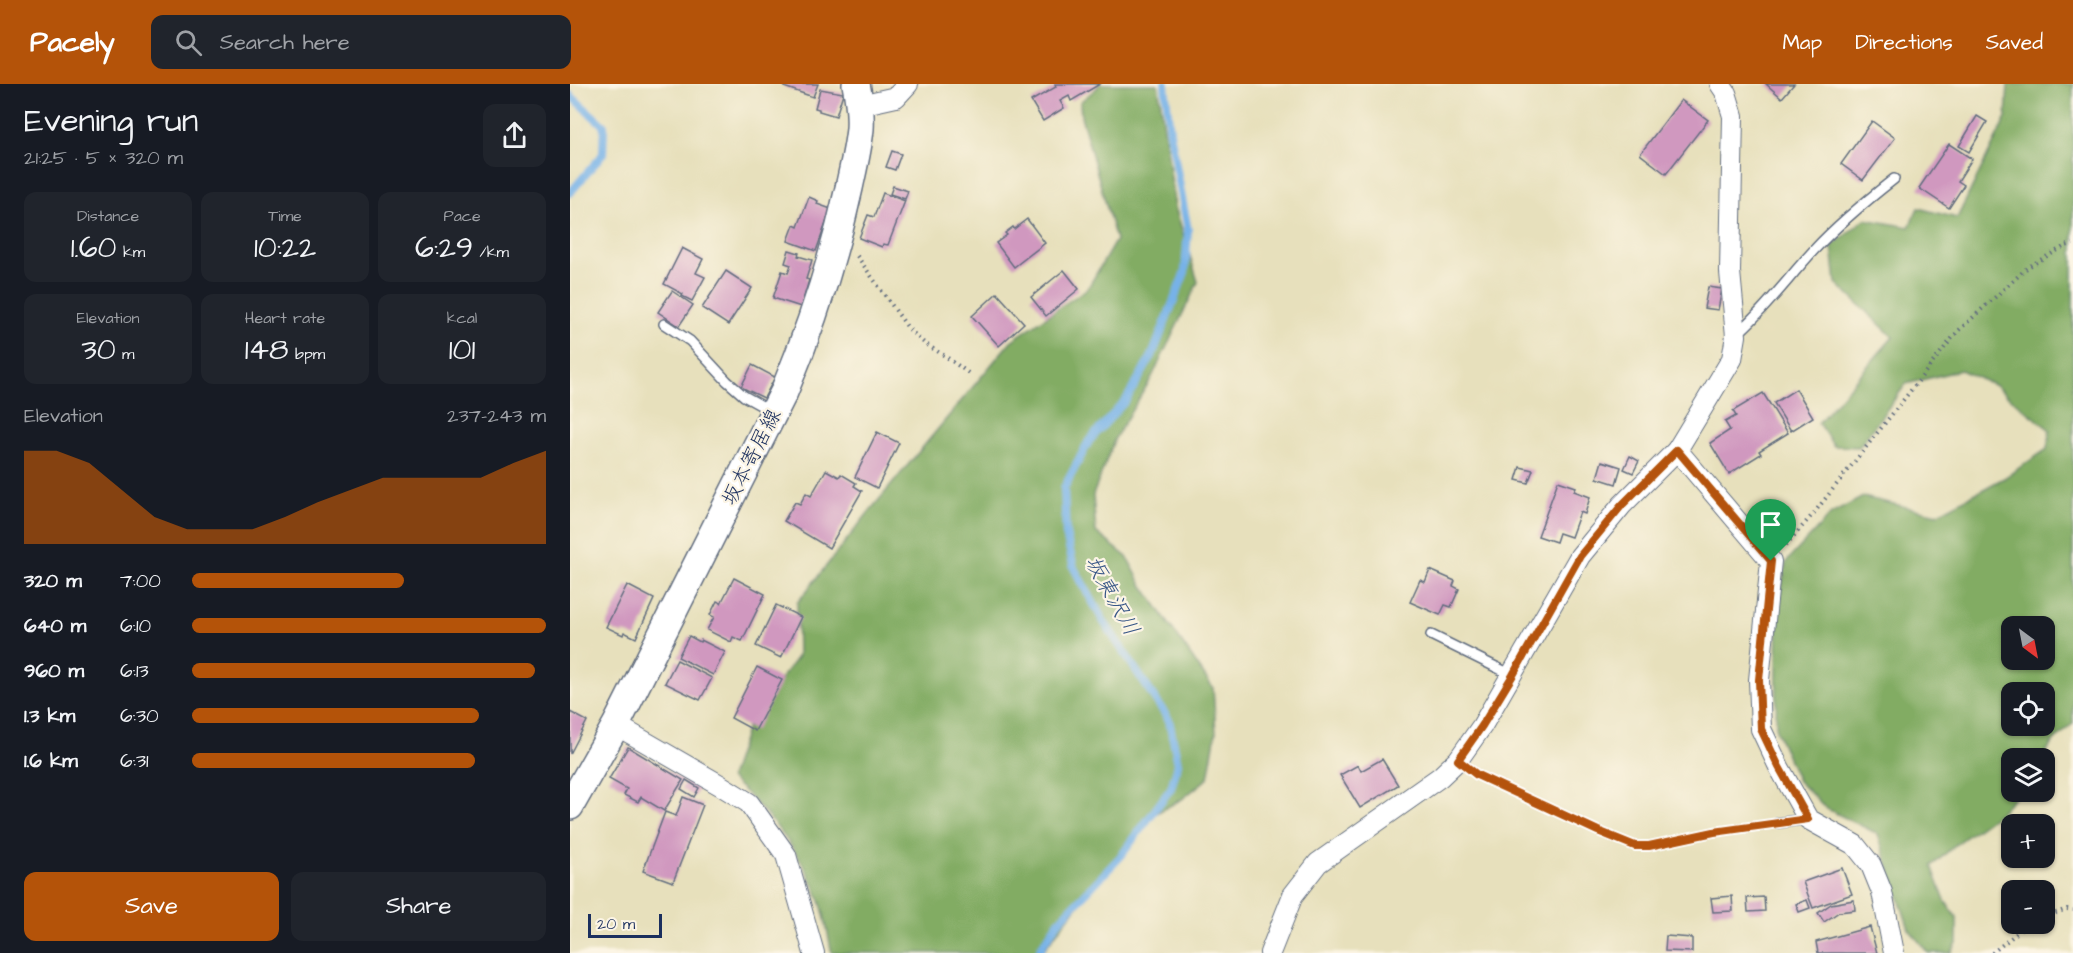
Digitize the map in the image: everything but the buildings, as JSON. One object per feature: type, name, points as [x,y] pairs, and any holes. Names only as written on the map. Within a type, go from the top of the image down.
[{"type":"main road","name":"坂本寄居線","points":[[570,806],[616,725],[796,363],[839,231],[860,128],[858,95]]},
{"type":"street","points":[[858,95],[896,97],[908,84]]},
{"type":"street","points":[[1269,953],[1293,895],[1318,862],[1440,777],[1458,760],[1513,675],[1580,556],[1622,505],[1677,450],[1732,359],[1736,336],[1730,272],[1733,116],[1726,93],[1720,84]]},
{"type":"street","points":[[1677,450],[1771,561],[1759,680],[1761,729],[1808,819],[1855,845],[1870,865],[1882,892],[1894,953]]},
{"type":"street","points":[[616,725],[749,803],[786,855],[814,953]]},
{"type":"lane","points":[[1736,336],[1752,322],[1815,249],[1867,200],[1894,179]]},
{"type":"lane","points":[[664,324],[690,341],[744,396],[773,412]]},
{"type":"lane","points":[[1431,635],[1513,675]]},
{"type":"lane","points":[[1778,823],[1808,819]]},
{"type":"path","points":[[839,231],[908,328],[924,343],[971,375]]},
{"type":"path","points":[[1771,561],[1814,513],[1957,332],[2028,267],[2065,246],[2073,244]]},
{"type":"path","points":[[1458,760],[1477,775],[1635,846],[1649,846],[1714,832],[1778,823]]},
{"type":"path","points":[[2055,913],[2067,909],[2073,910]]},
{"type":"path","points":[[1992,953],[2016,934]]},
{"type":"green space","points":[[1097,84],[1158,84],[1175,207],[1198,282],[1151,379],[1115,438],[1093,495],[1096,532],[1127,557],[1141,583],[1213,688],[1216,733],[1208,778],[1182,799],[1147,818],[1041,953],[832,953],[821,904],[806,869],[771,820],[730,778],[749,721],[798,656],[797,603],[868,513],[1011,341],[1088,288],[1116,240],[1081,116],[1080,102],[1098,87]]},
{"type":"green space","points":[[2008,84],[2073,84],[2073,723],[2049,748],[2001,748],[2001,802],[2009,802],[1999,813],[1955,845],[1932,866],[1945,901],[1957,917],[1957,943],[1951,953],[1928,953],[1909,929],[1878,834],[1827,809],[1798,781],[1776,730],[1778,608],[1786,562],[1831,514],[1863,497],[1937,514],[2004,478],[2047,449],[2050,430],[1994,385],[1961,370],[1906,384],[1859,447],[1834,446],[1818,423],[1893,337],[1836,283],[1832,246],[1865,219],[1909,227],[1918,208],[1957,218],[2006,118]]},
{"type":"waterway","name":"坂東沢川","points":[[1039,953],[1059,921],[1121,856],[1171,788],[1178,764],[1169,720],[1104,622],[1074,568],[1066,534],[1064,488],[1089,441],[1126,400],[1152,356],[1185,272],[1188,230],[1170,132],[1165,84]]},
{"type":"waterway","points":[[570,95],[604,126],[603,154],[570,193]]},
{"type":"route","points":[[1677,450],[1771,561],[1759,680],[1761,729],[1808,819],[1714,832],[1649,846],[1635,846],[1477,775],[1458,760],[1513,675],[1580,556],[1622,505],[1677,450]]}]
